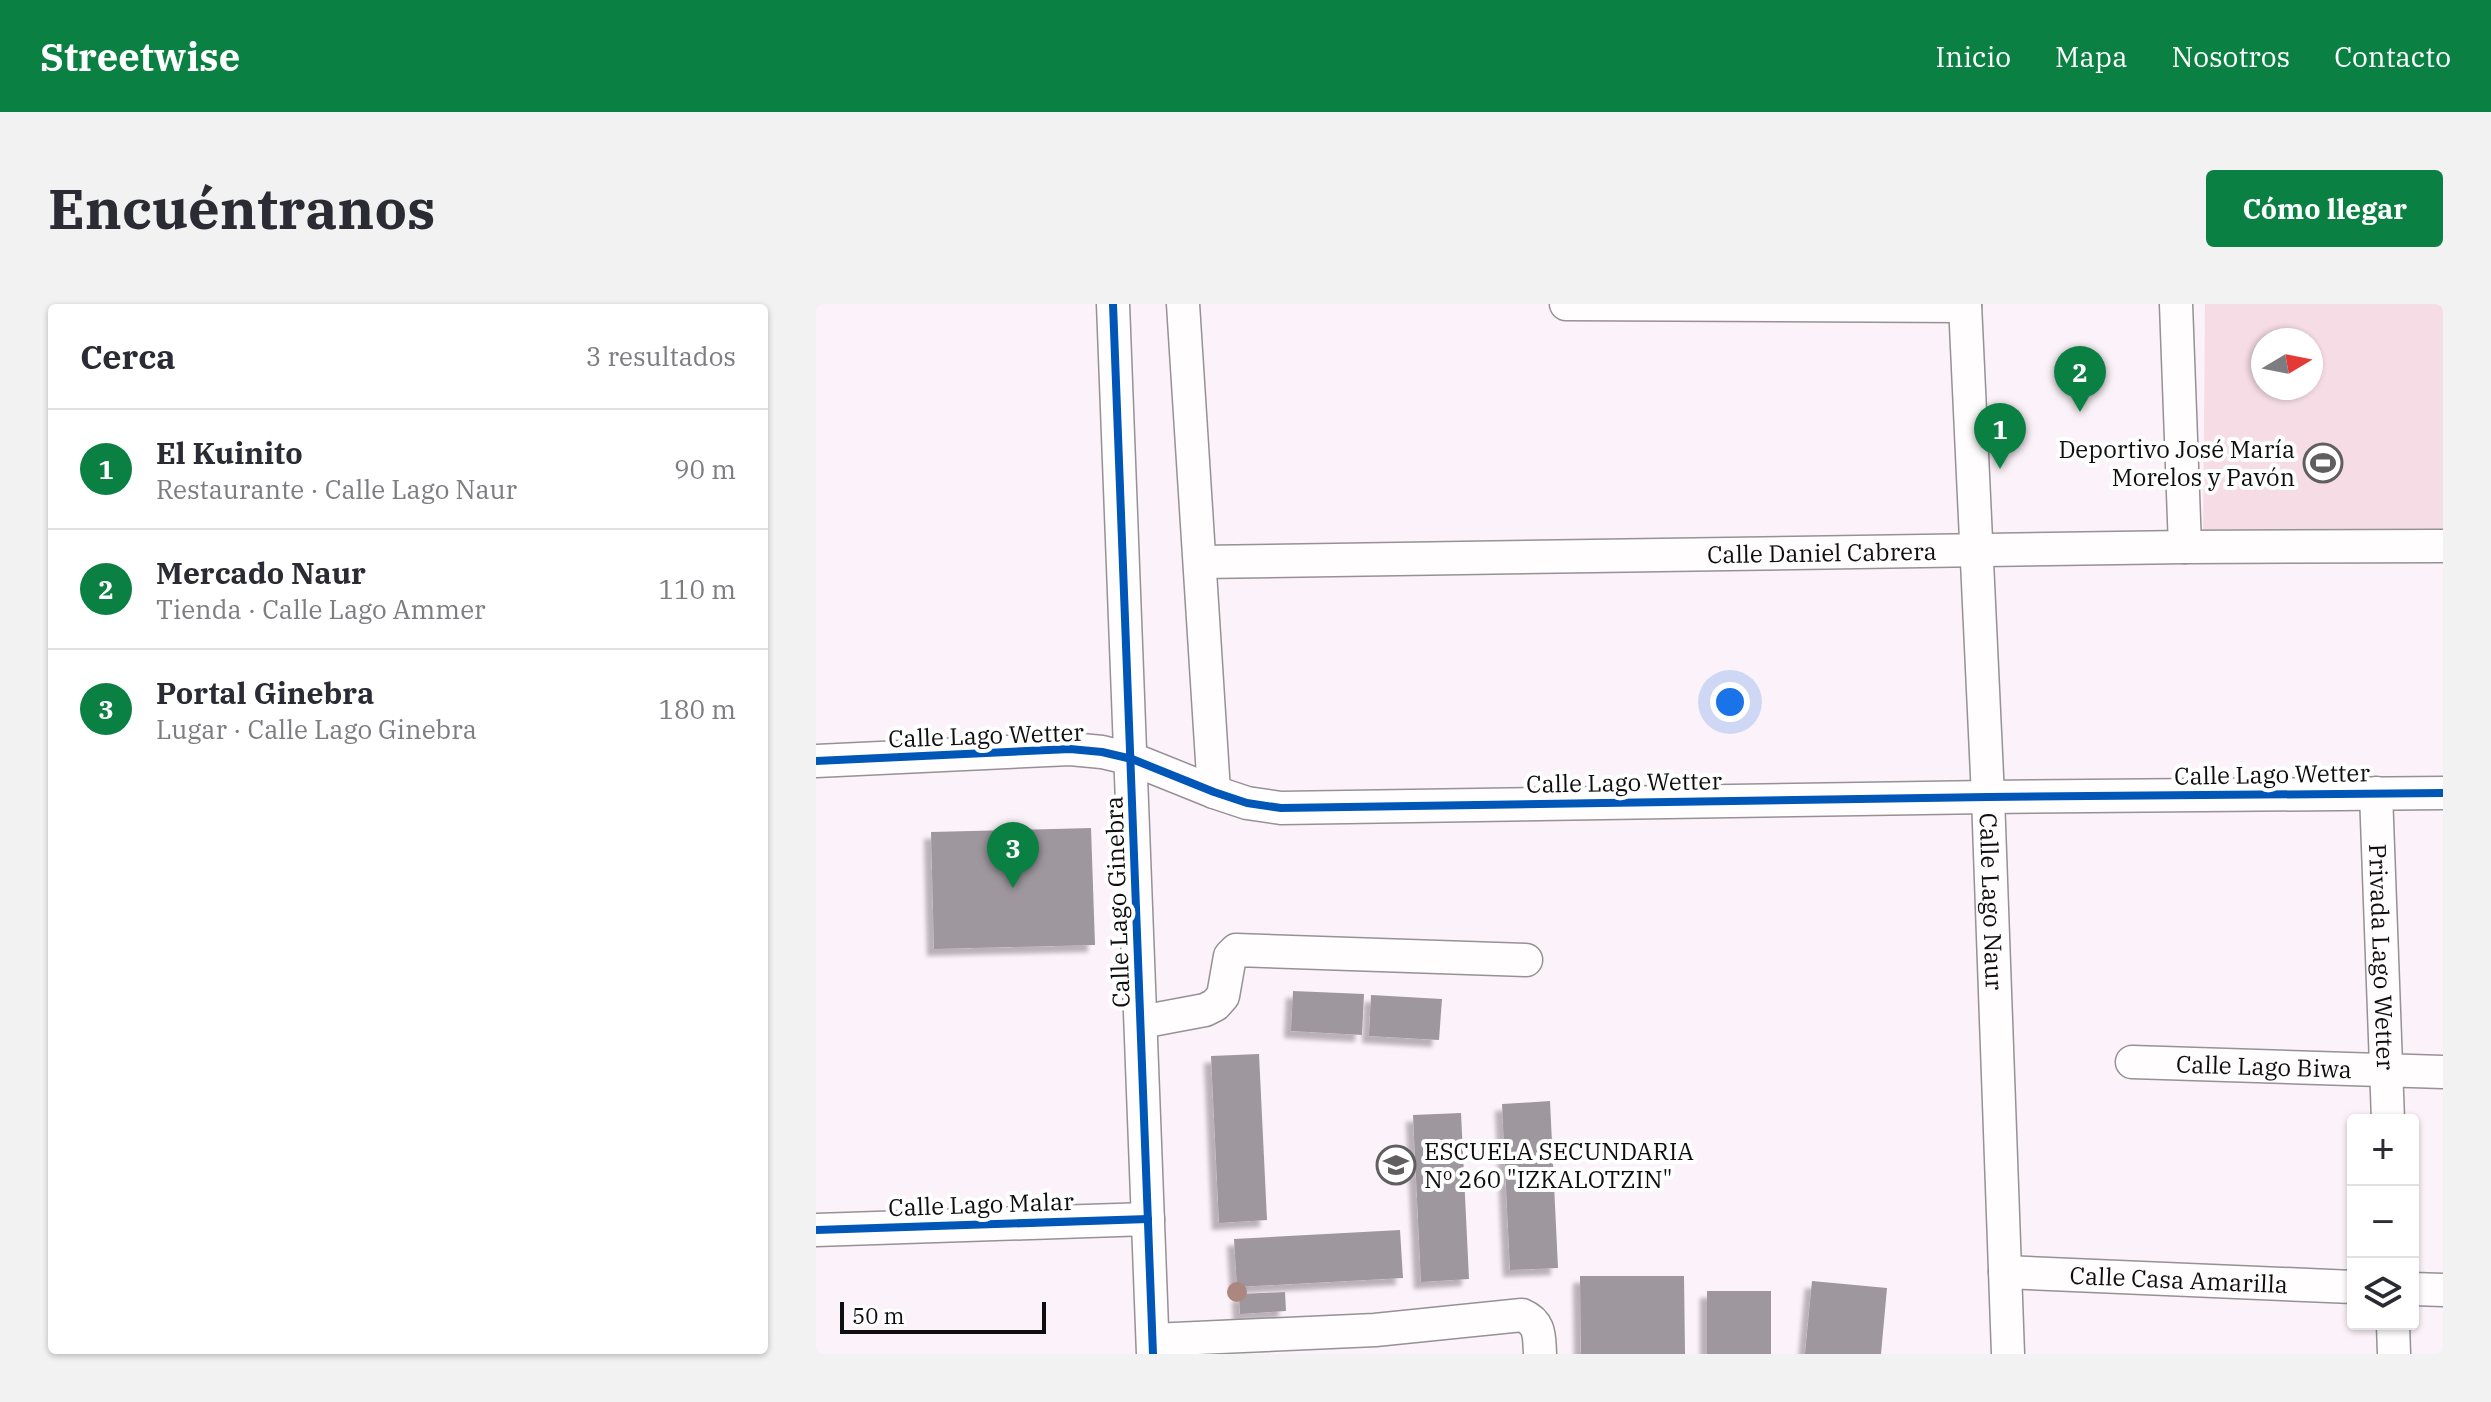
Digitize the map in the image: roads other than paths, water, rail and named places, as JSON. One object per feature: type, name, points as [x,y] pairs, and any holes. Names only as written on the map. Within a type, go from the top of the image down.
[{"type":"street","name":"Calle Lago Ginebra","points":[[1113,304],[1153,1347]]},
{"type":"street","points":[[1183,304],[1214,792]]},
{"type":"street","points":[[1566,304],[1965,305]]},
{"type":"street","points":[[2176,304],[2185,547]]},
{"type":"street","name":"Calle Lago Naur","points":[[1965,305],[1988,797],[2008,1354]]},
{"type":"street","name":"Calle Daniel Cabrera","points":[[1200,562],[2443,546]]},
{"type":"street","name":"Calle Lago Wetter","points":[[816,761],[1070,749],[1102,752],[1132,759],[1247,803],[1281,808],[2443,793]]},
{"type":"street","name":"Privada Lago Wetter","points":[[2376,793],[2388,1114]]},
{"type":"street","points":[[1141,1022],[1205,1010],[1215,1005],[1223,996],[1230,956],[1236,950],[1526,960]]},
{"type":"street","name":"Calle Lago Biwa","points":[[2132,1062],[2443,1072]]},
{"type":"street","name":"Calle Lago Malar","points":[[816,1230],[1148,1219]]},
{"type":"street","name":"Calle Casa Amarilla","points":[[2005,1272],[2347,1287]]},
{"type":"street","points":[[2419,1289],[2443,1290]]},
{"type":"street","points":[[1153,1347],[1376,1342],[1522,1315],[1531,1319],[1538,1328],[1540,1354]]},
{"type":"street","points":[[2393,1330],[2394,1354]]},
{"type":"place","name":"Mercado Naur","points":[[2080,412]]},
{"type":"place","name":"Deportivo José María Morelos y Pavón","points":[[2323,463]]},
{"type":"place","name":"El Kuinito","points":[[2000,469]]},
{"type":"place","name":"Portal Ginebra","points":[[1013,888]]},
{"type":"place","name":"ESCUELA SECUNDARIA Nº 260 \"IZKALOTZIN\"","points":[[1396,1165]]}]
